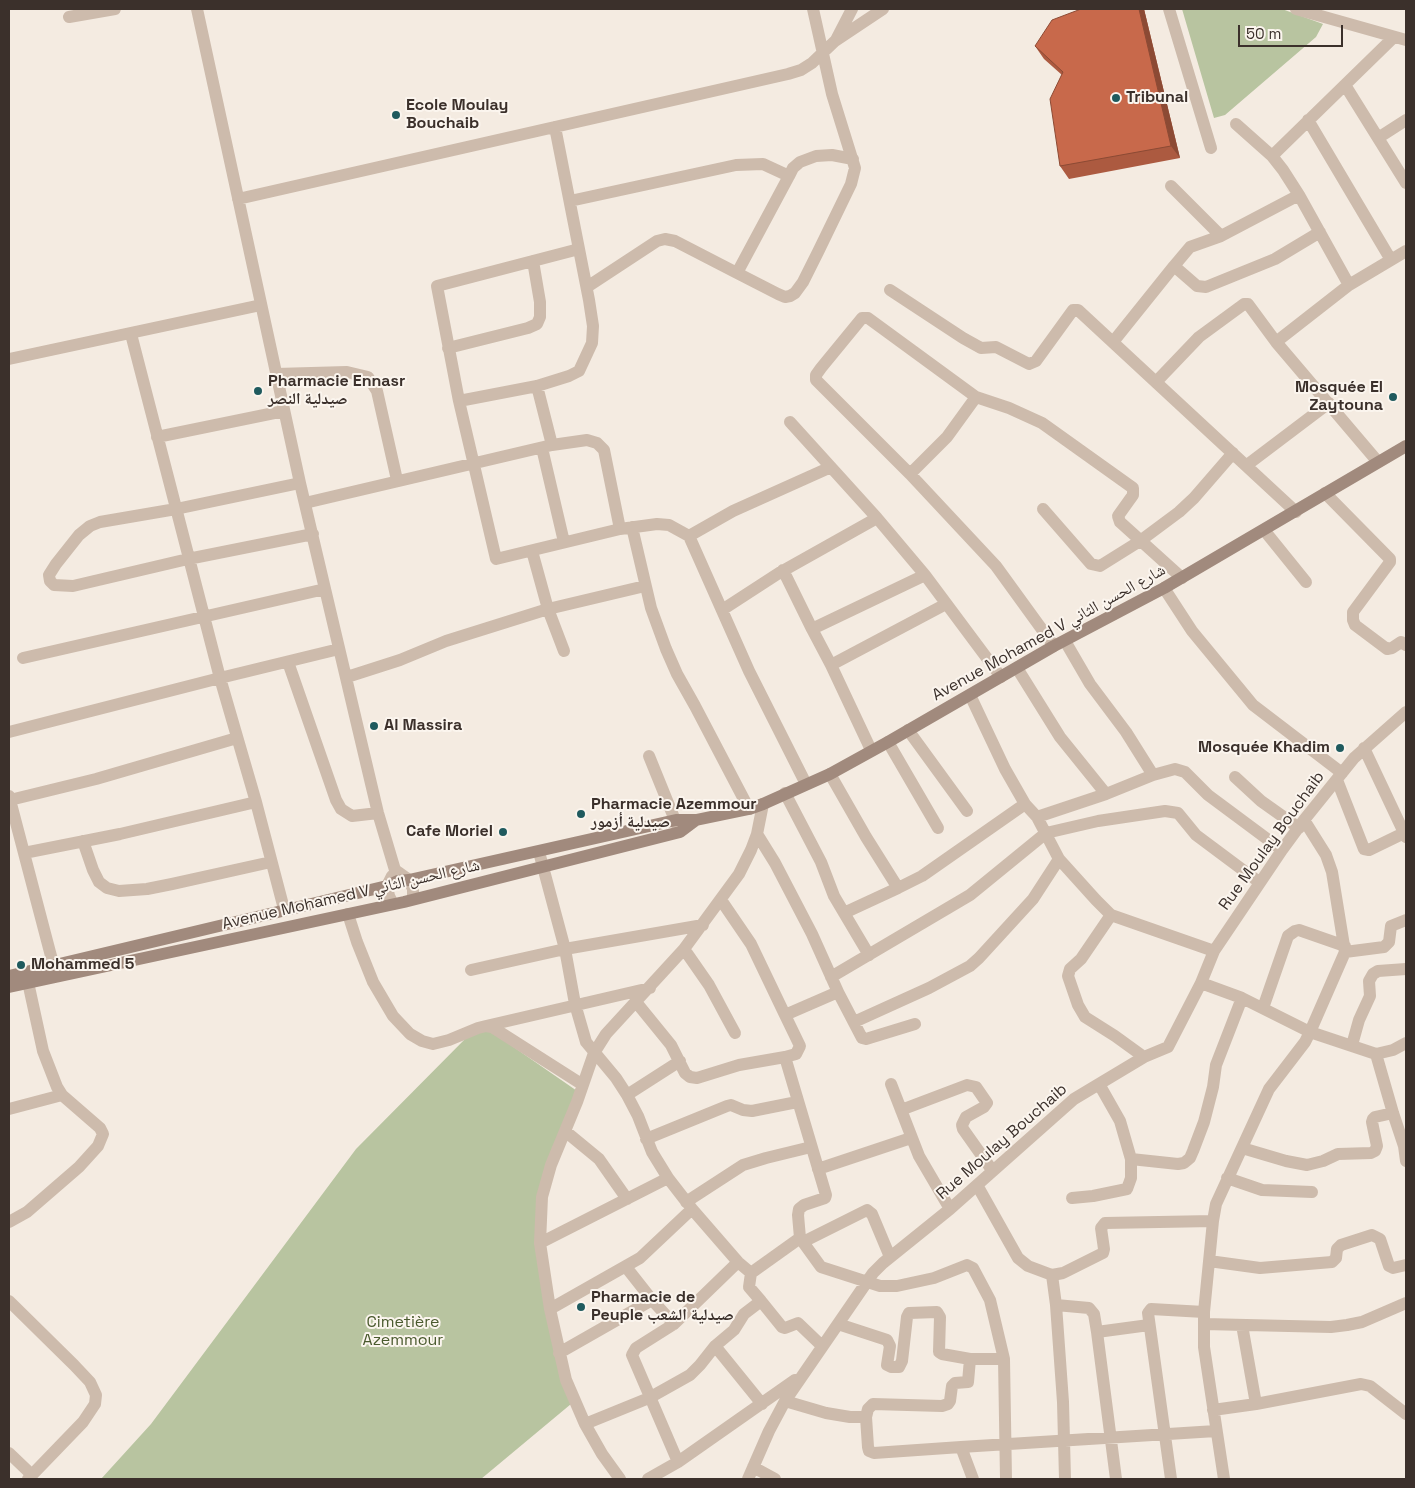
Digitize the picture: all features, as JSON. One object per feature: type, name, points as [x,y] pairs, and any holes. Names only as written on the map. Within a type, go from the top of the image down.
[{"type":"main road","name":"Avenue Mohamed V شارع الحسن الثاني","points":[[55,971],[393,904],[543,866],[696,820],[749,809],[763,804],[830,774],[888,742],[1059,644],[1182,578],[1406,446]]},
{"type":"main road","name":"Avenue Mohamed V شارع الحسن الثاني","points":[[9,987],[27,978],[284,909],[387,886],[398,881],[678,826]]},
{"type":"main road","name":"Avenue Mohamed V شارع الحسن الثاني","points":[[9,976],[27,978]]},
{"type":"street","points":[[69,17],[115,9]]},
{"type":"street","points":[[197,9],[300,484],[378,813],[395,870],[409,880],[413,889],[412,899]]},
{"type":"street","points":[[587,287],[657,241],[665,239],[675,242],[778,294],[790,296],[795,293],[803,282],[851,184],[855,168],[832,94],[813,9]]},
{"type":"street","points":[[835,41],[852,9]]},
{"type":"street","points":[[238,199],[788,74],[801,70],[812,63],[835,41],[883,9]]},
{"type":"street","points":[[1169,9],[1211,148]]},
{"type":"street","points":[[1296,9],[1400,39]]},
{"type":"street","points":[[1272,156],[1345,85],[1400,39]]},
{"type":"street","points":[[1345,85],[1406,184]]},
{"type":"street","points":[[1308,120],[1391,260]]},
{"type":"street","points":[[1378,138],[1406,120]]},
{"type":"street","points":[[1236,124],[1272,156],[1299,195],[1349,285]]},
{"type":"street","points":[[458,401],[537,386],[569,376],[579,371],[592,343],[593,326],[587,287],[555,127]]},
{"type":"street","points":[[737,273],[793,168],[800,162],[816,156],[832,155],[853,159]]},
{"type":"street","points":[[570,201],[736,165],[763,164],[788,176]]},
{"type":"street","points":[[1171,186],[1221,236]]},
{"type":"street","points":[[1113,342],[1190,247],[1221,236],[1299,195]]},
{"type":"street","points":[[1174,266],[1197,286],[1206,287],[1275,259],[1320,232]]},
{"type":"street","points":[[579,249],[437,286],[458,401],[496,559],[626,528],[657,524],[669,525],[689,536],[749,671],[806,784]]},
{"type":"street","points":[[1276,342],[1349,285],[1406,251]]},
{"type":"street","points":[[448,348],[528,328],[537,324],[540,317],[540,302],[533,261]]},
{"type":"street","points":[[890,290],[981,348],[996,347],[1029,364],[1036,361],[1073,310],[1076,309],[1296,512]]},
{"type":"street","points":[[1156,382],[1199,337],[1244,304],[1250,305],[1276,342],[1378,462]]},
{"type":"street","points":[[9,359],[261,305]]},
{"type":"street","points":[[1153,775],[1126,732],[1090,684],[996,566],[910,474],[816,380],[816,376],[859,320],[868,318],[976,397],[1035,418],[1133,488],[1133,495],[1118,519],[1182,578]]},
{"type":"street","points":[[130,334],[188,559],[284,909]]},
{"type":"street","points":[[276,374],[347,372],[368,377],[377,391],[397,480]]},
{"type":"street","points":[[537,386],[564,542]]},
{"type":"street","points":[[910,474],[947,437],[976,397]]},
{"type":"street","points":[[1247,465],[1329,403]]},
{"type":"street","points":[[157,437],[284,410]]},
{"type":"street","points":[[790,422],[878,518],[925,575],[1001,677]]},
{"type":"street","points":[[305,503],[397,480],[547,447],[587,440],[597,443],[604,450],[626,528],[666,649],[677,674],[696,706],[749,809]]},
{"type":"street","points":[[1043,509],[1091,564],[1096,566],[1104,565],[1164,524],[1194,498],[1233,453]]},
{"type":"street","points":[[689,536],[733,511],[831,467]]},
{"type":"street","points":[[300,484],[100,522],[90,526],[79,536],[56,564],[49,575],[50,581],[54,585],[73,586],[188,559],[312,534]]},
{"type":"street","points":[[1325,493],[1390,558],[1390,562],[1353,612],[1355,625],[1387,649],[1402,642],[1406,645]]},
{"type":"street","points":[[722,610],[784,570],[878,518]]},
{"type":"street","points":[[1264,530],[1306,582]]},
{"type":"street","points":[[532,551],[548,609],[564,651]]},
{"type":"street","points":[[784,570],[871,750]]},
{"type":"street","points":[[812,629],[925,575]]},
{"type":"street","points":[[347,677],[400,660],[446,641],[548,609],[645,586]]},
{"type":"street","points":[[1164,588],[1192,631],[1253,705],[1339,776],[1364,849],[1369,850],[1405,835],[1364,748]]},
{"type":"street","points":[[23,658],[325,589]]},
{"type":"street","points":[[831,665],[946,604]]},
{"type":"street","points":[[9,732],[340,649]]},
{"type":"street","points":[[288,662],[336,800],[342,809],[352,816],[378,813]]},
{"type":"street","points":[[1017,668],[1060,737],[1106,794]]},
{"type":"street","points":[[970,695],[1005,769],[1025,804],[1037,817],[1059,859],[1111,915],[1214,951]]},
{"type":"street","name":"Rue Moulay Bouchaib","points":[[748,1479],[769,1431],[785,1401],[878,1268],[950,1209],[1066,1106],[1144,1057],[1168,1047],[1201,983],[1214,951],[1259,882],[1301,824],[1354,758],[1406,712]]},
{"type":"street","points":[[908,730],[967,811]]},
{"type":"street","points":[[55,971],[9,798],[96,779],[237,738]]},
{"type":"street","points":[[888,742],[938,828]]},
{"type":"street","points":[[649,756],[678,826]]},
{"type":"street","points":[[1037,817],[1106,794],[1153,775],[1175,770],[1185,772],[1208,795],[1282,850]]},
{"type":"street","points":[[830,774],[898,888]]},
{"type":"street","points":[[1224,1479],[1206,1368],[1204,1318],[1216,1204],[1269,1089],[1310,1032],[1345,949],[1332,872],[1326,855],[1301,824],[1261,801],[1235,777]]},
{"type":"street","points":[[785,793],[821,862],[834,896],[869,955]]},
{"type":"street","points":[[24,853],[256,802]]},
{"type":"street","points":[[620,1479],[602,1454],[585,1424],[566,1380],[550,1309],[540,1243],[542,1197],[551,1165],[566,1131],[594,1053],[606,1034],[684,949],[739,874],[757,834],[763,804]]},
{"type":"street","points":[[844,913],[922,876],[1025,804]]},
{"type":"street","points":[[831,977],[970,895],[1046,833],[1098,821],[1141,814],[1178,813],[1204,842],[1259,882]]},
{"type":"street","points":[[757,834],[775,863],[812,934],[860,1036],[864,1040],[915,1024]]},
{"type":"street","points":[[83,841],[99,882],[106,888],[119,891],[147,889],[271,862]]},
{"type":"street","points":[[539,852],[565,949],[583,1035],[594,1053],[627,1095],[638,1116],[646,1139],[668,1178],[689,1206],[738,1262],[751,1272]]},
{"type":"street","points":[[854,1022],[929,988],[970,966],[1033,899],[1059,859]]},
{"type":"street","points":[[393,904],[387,886],[395,870]]},
{"type":"street","points":[[636,1002],[664,1035],[687,1076],[697,1078],[739,1065],[796,1054],[800,1046],[751,944],[721,900]]},
{"type":"street","points":[[348,914],[373,982],[394,1016],[410,1034],[422,1041],[433,1044],[486,1026],[650,988]]},
{"type":"street","points":[[1111,915],[1081,958],[1070,969],[1068,976],[1078,1005],[1085,1017],[1144,1057]]},
{"type":"street","points":[[1263,1008],[1288,936],[1294,930],[1299,930],[1345,949],[1384,947],[1389,942],[1391,926],[1406,920]]},
{"type":"street","points":[[471,970],[565,949],[703,925]]},
{"type":"street","points":[[684,949],[709,985],[735,1033]]},
{"type":"street","points":[[1352,1045],[1358,1020],[1370,996],[1369,981],[1372,974],[1378,971],[1406,969]]},
{"type":"street","points":[[9,1222],[40,1202],[79,1167],[101,1141],[102,1130],[62,1095],[51,1075],[43,1050],[27,978]]},
{"type":"street","points":[[1201,983],[1242,998],[1310,1032],[1376,1054],[1393,1050],[1406,1043]]},
{"type":"street","points":[[785,1015],[838,992]]},
{"type":"street","points":[[1130,1159],[1178,1164],[1184,1163],[1190,1158],[1204,1122],[1213,1087],[1216,1065],[1242,998]]},
{"type":"street","points":[[486,1026],[497,1029],[583,1085]]},
{"type":"street","points":[[1376,1054],[1393,1113],[1405,1146],[1406,1161]]},
{"type":"street","points":[[785,1057],[826,1196],[822,1200],[804,1205],[799,1209],[798,1215],[802,1240],[821,1267],[880,1286],[898,1286],[934,1278],[967,1265],[970,1266],[990,1300],[1004,1359],[1006,1479]]},
{"type":"street","points":[[627,1095],[680,1061]]},
{"type":"street","points":[[891,1084],[911,1138],[928,1174],[950,1209]]},
{"type":"street","points":[[1072,1198],[1127,1189],[1131,1178],[1130,1159],[1120,1121],[1100,1084]]},
{"type":"street","points":[[901,1110],[967,1085],[976,1087],[986,1103],[984,1107],[966,1117],[962,1125],[992,1170]]},
{"type":"street","points":[[9,1109],[62,1095]]},
{"type":"street","points":[[646,1139],[731,1105],[743,1110],[752,1111],[797,1102]]},
{"type":"street","points":[[1242,1148],[1307,1165],[1323,1161],[1338,1154],[1371,1153],[1375,1151],[1377,1146],[1372,1122],[1373,1118],[1393,1113]]},
{"type":"street","points":[[566,1131],[599,1159],[627,1199]]},
{"type":"street","points":[[818,1169],[911,1138]]},
{"type":"street","points":[[550,1309],[626,1267],[649,1250],[689,1206],[743,1165],[811,1147]]},
{"type":"street","points":[[540,1243],[668,1178]]},
{"type":"street","points":[[1227,1178],[1262,1190],[1312,1192]]},
{"type":"street","points":[[977,1185],[1018,1258],[1028,1266],[1052,1275],[1063,1273],[1102,1255],[1104,1249],[1101,1228],[1106,1223],[1213,1221]]},
{"type":"street","points":[[751,1272],[802,1240],[867,1210],[872,1214],[890,1257]]},
{"type":"street","points":[[1209,1261],[1260,1268],[1332,1262],[1336,1258],[1337,1249],[1341,1245],[1372,1235],[1378,1236],[1380,1239],[1388,1266],[1394,1268],[1406,1265]]},
{"type":"street","points":[[678,1462],[649,1398],[632,1355],[633,1351],[674,1324],[738,1262]]},
{"type":"street","points":[[626,1267],[674,1324]]},
{"type":"street","points":[[751,1272],[749,1287],[782,1328],[798,1323],[822,1346]]},
{"type":"street","points":[[1052,1275],[1056,1305],[1065,1479]]},
{"type":"street","points":[[559,1353],[652,1300]]},
{"type":"street","points":[[9,1301],[90,1382],[96,1395],[95,1404],[87,1417],[30,1477],[9,1453]]},
{"type":"street","points":[[585,1424],[649,1398],[690,1375],[715,1346],[734,1330],[744,1314],[761,1301]]},
{"type":"street","points":[[1171,1479],[1149,1326],[1148,1313],[1151,1309],[1242,1325],[1330,1327],[1362,1322],[1406,1303]]},
{"type":"street","points":[[1056,1305],[1089,1308],[1094,1314],[1116,1479]]},
{"type":"street","points":[[838,1324],[887,1340],[890,1346],[887,1365],[899,1367],[902,1361],[909,1313],[937,1312],[940,1317],[939,1352],[970,1358],[1004,1359]]},
{"type":"street","points":[[1242,1325],[1256,1404]]},
{"type":"street","points":[[1097,1332],[1149,1326]]},
{"type":"street","points":[[715,1346],[762,1404]]},
{"type":"street","points":[[970,1358],[969,1380],[967,1383],[958,1382],[952,1384],[950,1401],[945,1406],[873,1404],[868,1409],[866,1417],[869,1451],[874,1453],[1216,1431]]},
{"type":"street","points":[[648,1479],[678,1462],[801,1376]]},
{"type":"street","points":[[1213,1410],[1256,1404],[1361,1384],[1370,1386],[1406,1414]]},
{"type":"street","points":[[785,1401],[837,1415],[866,1417]]},
{"type":"street","points":[[961,1447],[973,1479]]},
{"type":"street","points":[[753,1467],[775,1479]]},
{"type":"green space","points":[[1182,9],[1282,9],[1323,24],[1316,37],[1225,115],[1214,118]]},
{"type":"green space","name":"Cimetière Azemmour","points":[[489,1030],[580,1093],[541,1188],[550,1324],[571,1404],[481,1479],[101,1479],[151,1424],[356,1149],[469,1035]]},
{"type":"building","name":"Tribunal","points":[[1081,9],[1139,9],[1171,146],[1060,166],[1050,99],[1063,72],[1035,46],[1052,20]]},
{"type":"place","name":"Tribunal","points":[[1116,98]]},
{"type":"place","name":"Ecole Moulay Bouchaib","points":[[396,115]]},
{"type":"place","name":"Pharmacie Ennasr صيدلية النصر","points":[[258,391]]},
{"type":"place","name":"Mosquée El Zaytouna","points":[[1393,397]]},
{"type":"place","name":"Al Massira","points":[[374,726]]},
{"type":"place","name":"Mosquée Khadim","points":[[1340,748]]},
{"type":"place","name":"Pharmacie Azemmour صيدلية أزمور","points":[[581,814]]},
{"type":"place","name":"Cafe Moriel","points":[[503,832]]},
{"type":"place","name":"Mohammed 5","points":[[21,965]]},
{"type":"place","name":"Pharmacie de Peuple صيدلية الشعب","points":[[581,1307]]}]
